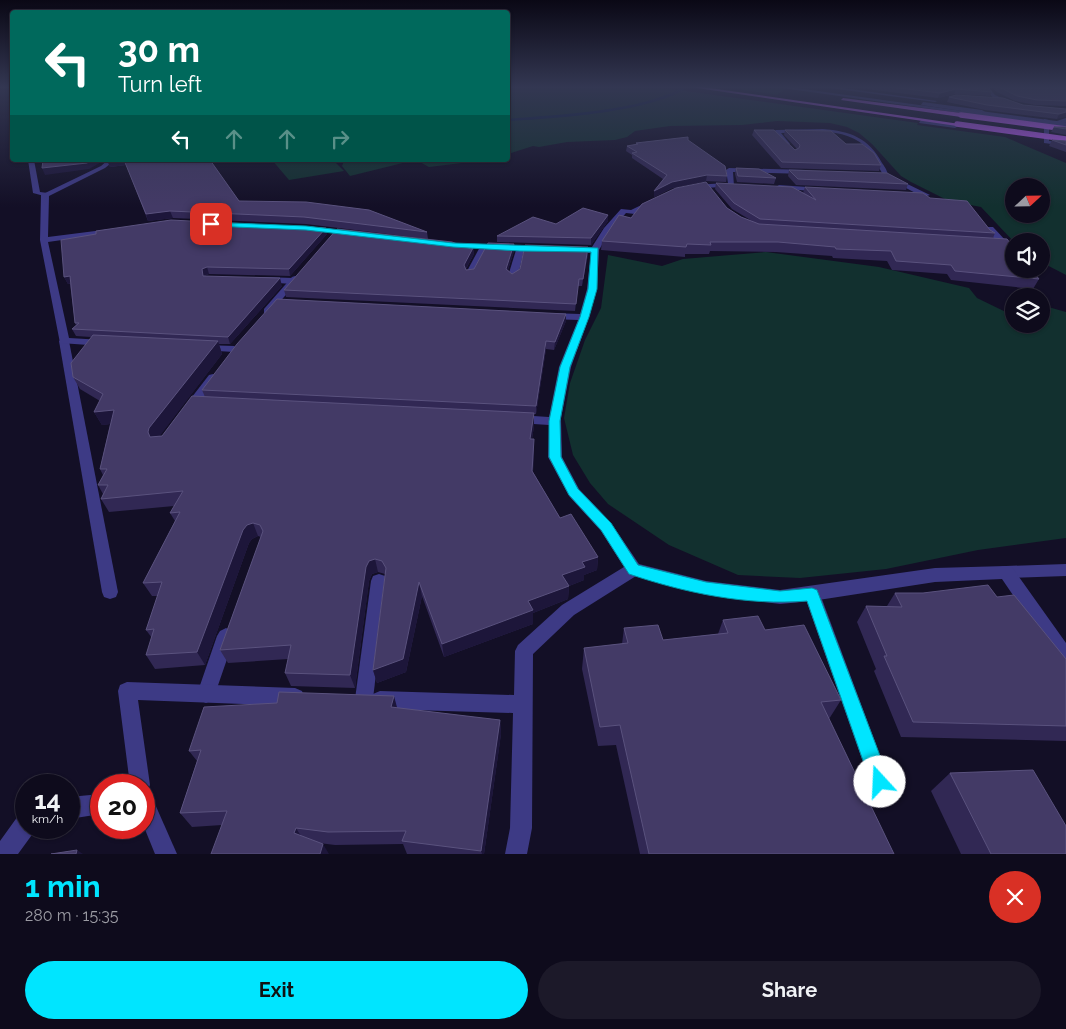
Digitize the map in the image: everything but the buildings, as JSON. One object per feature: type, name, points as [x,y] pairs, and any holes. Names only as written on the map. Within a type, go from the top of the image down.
[{"type":"main road","points":[[1051,127],[1066,129]]},
{"type":"street","points":[[969,127],[1066,141]]},
{"type":"street","points":[[1046,127],[1046,142],[1066,141]]},
{"type":"street","points":[[794,152],[776,132],[837,131],[849,134],[866,144],[886,175]]},
{"type":"street","points":[[31,162],[37,192],[45,195],[102,164]]},
{"type":"street","points":[[721,164],[729,170],[817,172]]},
{"type":"street","points":[[729,170],[732,185]]},
{"type":"street","points":[[876,174],[886,175],[926,195],[907,194]]},
{"type":"street","points":[[706,185],[714,198]]},
{"type":"street","points":[[686,188],[706,185],[742,186]]},
{"type":"street","points":[[771,187],[830,190]]},
{"type":"street","points":[[45,195],[44,240],[110,592]]},
{"type":"street","points":[[664,196],[632,212],[624,211],[607,230],[595,250],[592,289],[584,317],[565,367],[554,421],[555,457],[574,492],[606,527],[634,570],[706,588],[780,597],[935,576],[1066,570]]},
{"type":"street","points":[[297,228],[334,235],[364,235]]},
{"type":"street","points":[[990,229],[1004,244],[994,243]]},
{"type":"street","points":[[44,240],[118,230]]},
{"type":"street","points":[[437,244],[548,249]]},
{"type":"street","points":[[470,273],[484,247]]},
{"type":"street","points":[[513,276],[520,249]]},
{"type":"street","points":[[567,250],[595,250]]},
{"type":"street","points":[[256,280],[296,277],[280,302],[258,322]]},
{"type":"street","points":[[534,315],[584,317]]},
{"type":"street","points":[[64,341],[111,343]]},
{"type":"street","points":[[183,417],[231,354],[196,348]]},
{"type":"street","points":[[193,403],[213,404]]},
{"type":"street","points":[[506,418],[554,421]]},
{"type":"street","points":[[516,854],[521,828],[524,651],[568,610],[634,570]]},
{"type":"street","points":[[1006,572],[1066,658]]},
{"type":"street","points":[[364,699],[379,581]]},
{"type":"street","points":[[812,594],[880,782]]},
{"type":"street","points":[[206,694],[232,619]]},
{"type":"street","points":[[138,774],[127,691],[314,698]]},
{"type":"street","points":[[344,699],[522,704]]},
{"type":"street","points":[[155,828],[166,853]]},
{"type":"street","points":[[4,854],[15,839]]},
{"type":"green space","points":[[510,127],[664,127],[635,131],[627,137],[615,140],[567,142],[539,147],[533,146],[510,153]]},
{"type":"green space","points":[[846,127],[931,127],[1005,137],[1066,163],[1066,275],[1050,267],[1050,233],[1006,233],[981,207],[949,201],[901,176],[872,144],[859,133]]},
{"type":"green space","points":[[274,162],[335,162],[344,171],[289,180]]},
{"type":"green space","points":[[344,162],[407,162],[350,176],[342,166]]},
{"type":"green space","points":[[420,162],[470,162],[429,167]]},
{"type":"green space","points":[[766,252],[879,267],[969,288],[977,298],[1005,312],[1005,333],[1050,333],[1050,308],[1066,312],[1066,538],[978,550],[886,569],[800,578],[738,575],[669,545],[608,504],[590,483],[573,455],[564,418],[570,383],[585,340],[601,308],[608,255],[662,266],[683,259]]},
{"type":"route","points":[[211,224],[306,228],[437,244],[520,249],[595,250],[592,289],[584,317],[565,367],[554,421],[555,457],[574,492],[606,527],[634,570],[706,588],[780,597],[812,594],[880,782]]}]
